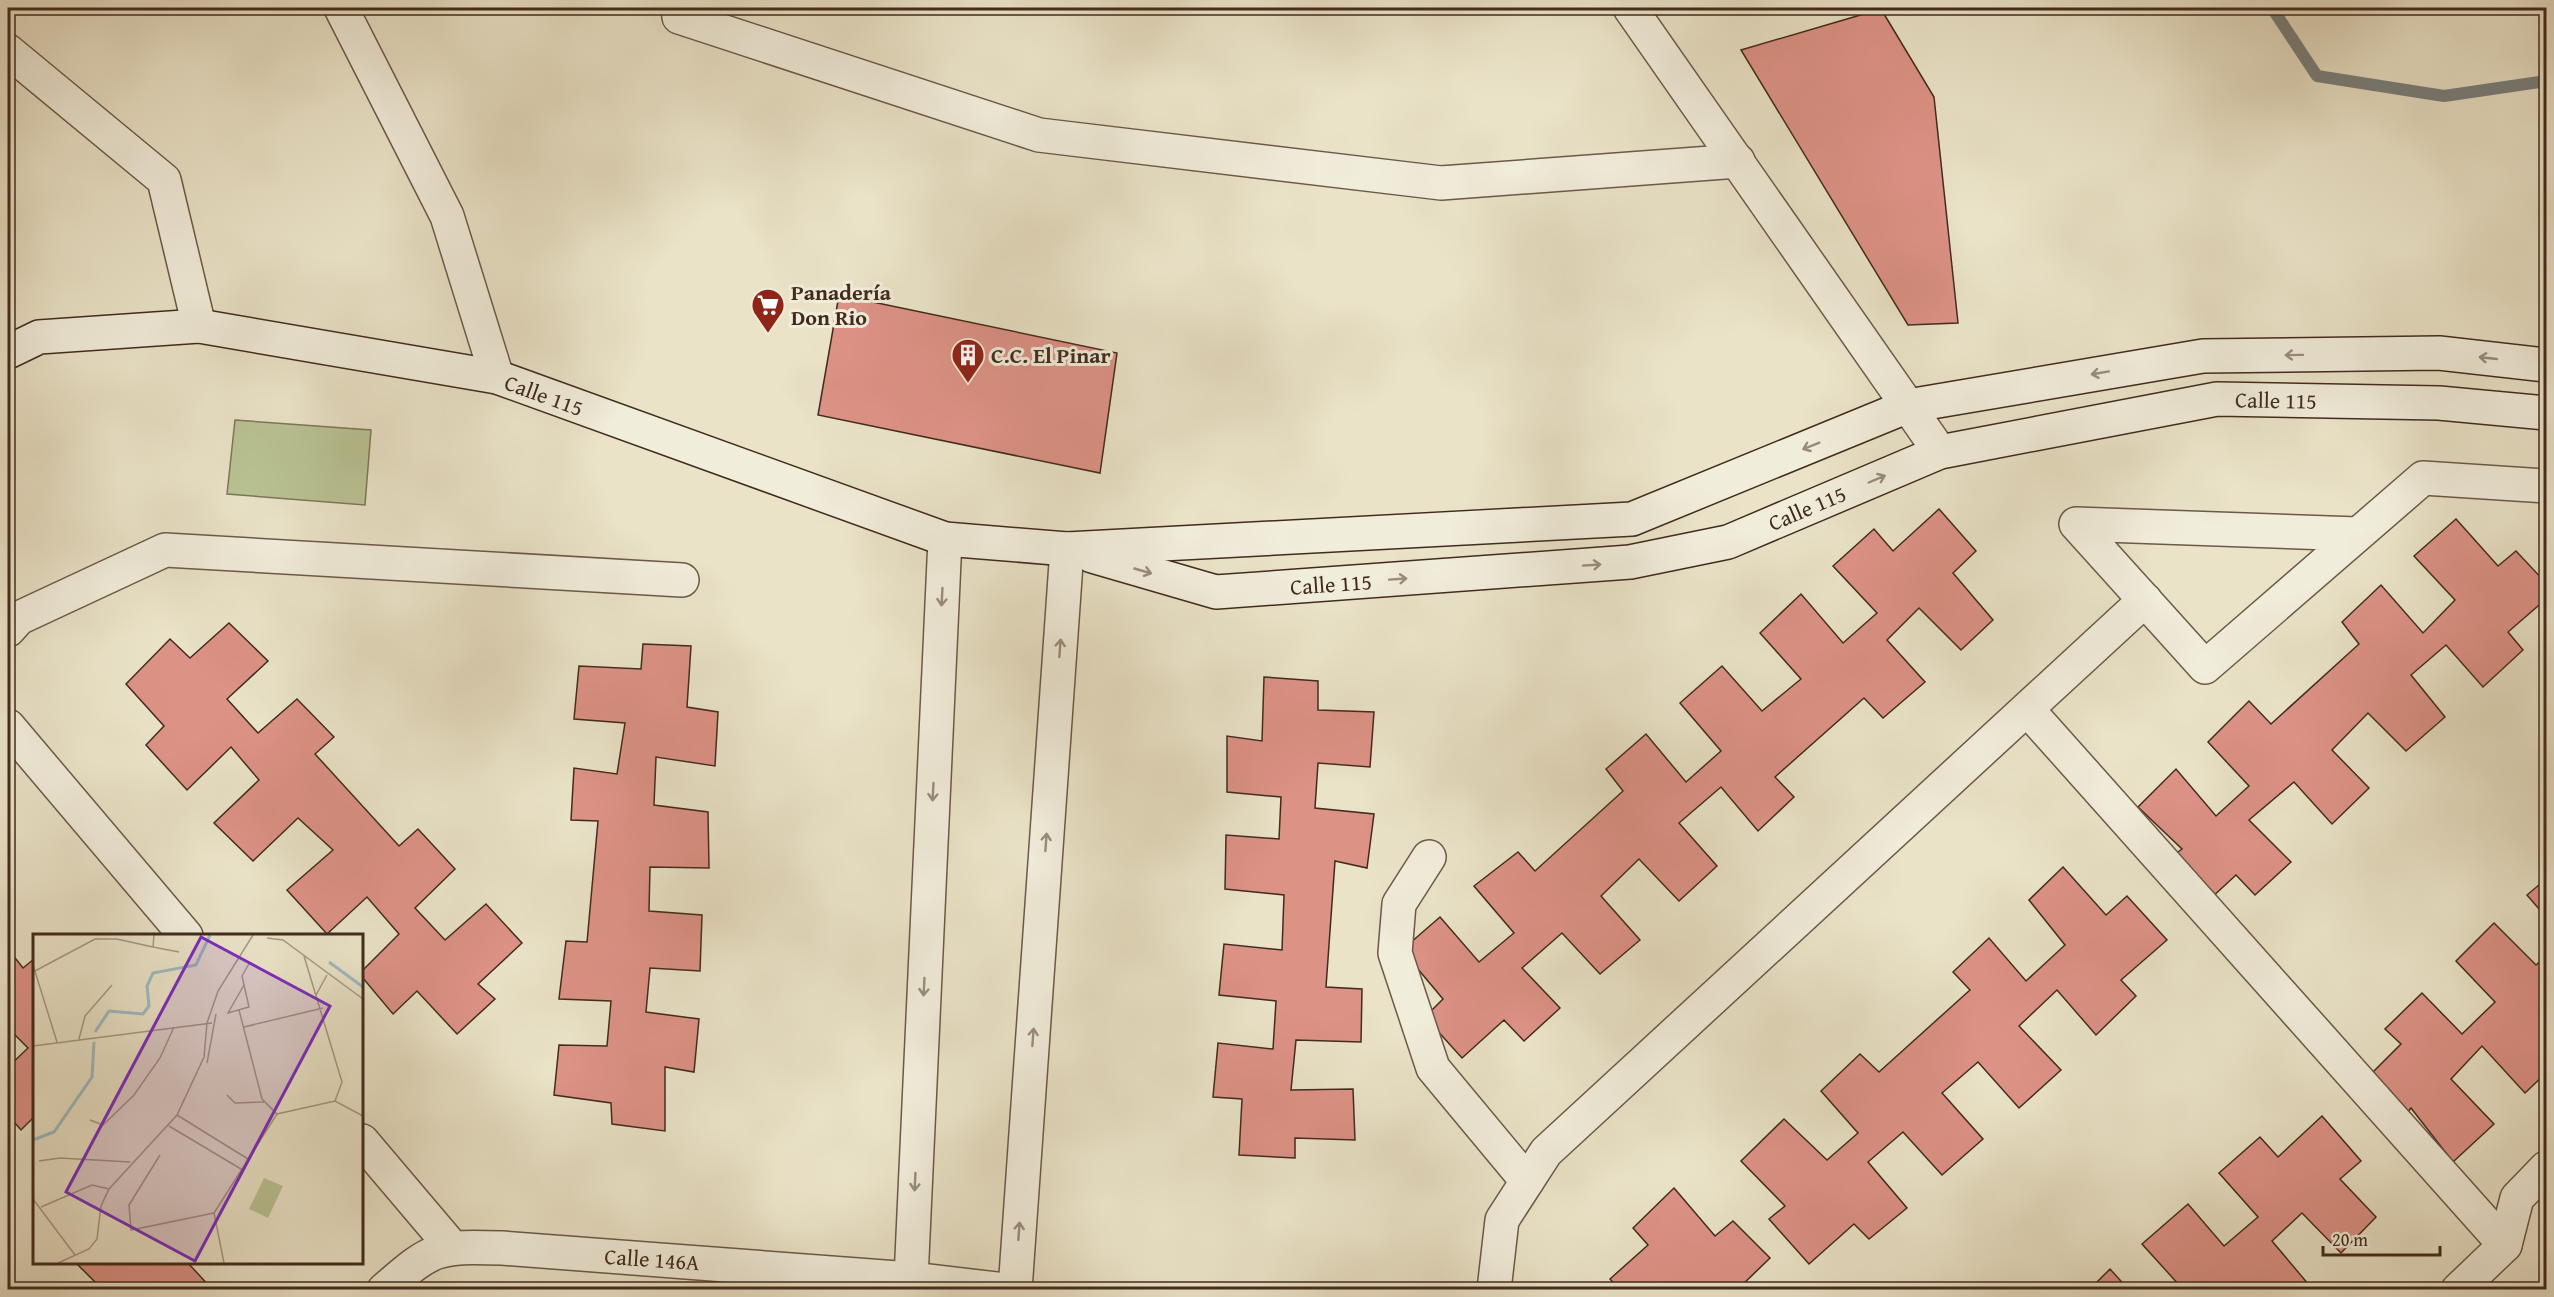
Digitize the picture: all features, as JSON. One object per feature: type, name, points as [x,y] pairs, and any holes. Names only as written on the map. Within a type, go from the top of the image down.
[{"type":"street","points":[[341,8],[447,216],[497,377]]},
{"type":"street","points":[[678,8],[679,17],[1039,135],[1441,183],[1738,161]]},
{"type":"street","points":[[1630,8],[1940,452]]},
{"type":"street","points":[[8,51],[164,180],[199,326]]},
{"type":"street","name":"Calle 115","points":[[8,352],[39,337],[199,326],[497,377],[945,539],[1067,549],[1632,519],[1908,406],[2203,356],[2439,353],[2547,365]]},
{"type":"street","name":"Calle 115","points":[[1067,549],[1216,592],[1630,562],[1728,542],[1940,452],[2217,399],[2439,403],[2547,413]]},
{"type":"street","points":[[2358,534],[2076,524],[2205,667],[2423,478],[2547,486]]},
{"type":"street","points":[[911,1279],[945,539]]},
{"type":"street","points":[[8,630],[19,618],[165,549],[682,580]]},
{"type":"street","points":[[1015,1290],[1067,549]]},
{"type":"street","points":[[1494,1290],[1502,1220],[1546,1152],[2145,600]]},
{"type":"street","points":[[2027,709],[2505,1245]]},
{"type":"street","points":[[8,726],[184,934]]},
{"type":"street","points":[[1429,857],[1398,904],[1395,953],[1433,1068],[1527,1181]]},
{"type":"street","points":[[363,1143],[451,1246]]},
{"type":"street","points":[[2458,1290],[2505,1245],[2517,1198],[2547,1168]]},
{"type":"street","name":"Calle 146A","points":[[384,1290],[422,1257],[451,1246],[911,1279],[1005,1290]]},
{"type":"green space","points":[[235,420],[371,430],[365,505],[227,494]]},
{"type":"building","points":[[1881,9],[1934,97],[1958,323],[1908,325],[1741,50]]},
{"type":"building","name":"C.C. El Pinar","points":[[839,295],[1117,353],[1100,473],[818,415]]},
{"type":"building","points":[[1939,509],[1976,551],[1953,573],[1993,620],[1961,650],[1919,608],[1887,640],[1925,682],[1883,718],[1864,698],[1775,777],[1794,797],[1758,831],[1721,787],[1679,823],[1717,866],[1679,901],[1639,859],[1601,896],[1640,940],[1600,974],[1562,933],[1522,968],[1560,1008],[1524,1041],[1504,1020],[1462,1058],[1425,1017],[1443,999],[1402,950],[1440,917],[1479,962],[1514,933],[1474,886],[1518,852],[1535,871],[1623,791],[1606,769],[1646,734],[1686,782],[1721,751],[1680,703],[1722,666],[1762,711],[1801,679],[1760,633],[1801,594],[1843,643],[1877,613],[1833,566],[1874,529],[1893,551]]},
{"type":"building","points":[[2456,519],[2498,566],[2516,551],[2546,583],[2546,599],[2508,632],[2523,650],[2483,687],[2446,645],[2411,675],[2445,717],[2406,751],[2368,713],[2332,750],[2369,788],[2332,824],[2294,782],[2249,820],[2291,862],[2255,895],[2236,875],[2209,900],[2171,857],[2182,849],[2138,807],[2176,769],[2216,816],[2249,786],[2208,742],[2249,701],[2271,724],[2359,644],[2342,622],[2381,585],[2423,633],[2455,600],[2414,556]]},
{"type":"building","points":[[229,623],[268,661],[227,699],[258,733],[297,699],[334,737],[315,754],[399,846],[418,829],[455,869],[415,908],[445,940],[486,904],[522,943],[478,984],[495,999],[457,1034],[417,991],[393,1014],[363,978],[363,970],[399,934],[367,897],[327,934],[287,890],[333,850],[298,818],[253,861],[214,823],[259,780],[231,747],[187,790],[146,745],[164,726],[126,684],[170,639],[190,658]]},
{"type":"building","points":[[643,644],[691,646],[687,707],[718,712],[715,766],[656,757],[654,805],[708,812],[709,868],[650,867],[649,911],[702,915],[700,971],[650,968],[646,1012],[699,1019],[694,1072],[665,1067],[665,1131],[612,1124],[611,1103],[554,1095],[559,1045],[607,1046],[611,1001],[559,999],[566,941],[587,942],[598,821],[571,820],[574,768],[617,774],[625,723],[574,719],[579,666],[641,669]]},
{"type":"building","points":[[1264,677],[1318,681],[1318,710],[1374,712],[1370,767],[1318,763],[1315,808],[1374,814],[1367,868],[1335,861],[1326,987],[1362,989],[1361,1042],[1296,1040],[1291,1090],[1353,1089],[1355,1140],[1295,1138],[1295,1158],[1239,1155],[1242,1099],[1213,1097],[1218,1043],[1273,1049],[1276,1001],[1219,995],[1224,944],[1282,950],[1284,895],[1225,889],[1226,835],[1279,839],[1281,797],[1227,792],[1227,736],[1262,741]]},
{"type":"building","points":[[2063,867],[2106,915],[2127,896],[2167,940],[2121,980],[2136,996],[2096,1035],[2057,990],[2019,1026],[2061,1070],[2019,1108],[1978,1062],[1942,1093],[1983,1139],[1942,1175],[1903,1132],[1868,1162],[1907,1208],[1869,1239],[1854,1224],[1809,1264],[1769,1219],[1785,1206],[1741,1161],[1784,1119],[1827,1160],[1858,1133],[1821,1091],[1860,1054],[1879,1072],[1970,990],[1953,972],[1989,938],[2026,981],[2065,945],[2029,900]]},
{"type":"building","points":[[2546,879],[2546,917],[2527,895]]},
{"type":"building","points":[[2494,923],[2536,965],[2546,956],[2546,1035],[2544,1038],[2546,1040],[2546,1073],[2525,1093],[2482,1046],[2451,1079],[2494,1124],[2453,1162],[2411,1108],[2403,1118],[2367,1078],[2401,1044],[2385,1029],[2422,993],[2462,1034],[2495,1002],[2456,961]]},
{"type":"building","points":[[8,949],[23,968],[33,960],[33,1118],[21,1130],[8,1115],[8,1067],[28,1048],[8,1028]]},
{"type":"building","points":[[2322,1116],[2361,1161],[2340,1179],[2376,1217],[2341,1253],[2302,1213],[2272,1241],[2309,1285],[2305,1290],[2177,1290],[2180,1286],[2142,1244],[2188,1204],[2224,1246],[2258,1217],[2219,1173],[2260,1137],[2278,1157]]},
{"type":"building","points":[[1674,1188],[1715,1236],[1733,1221],[1770,1258],[1737,1290],[1620,1290],[1610,1279],[1648,1245],[1633,1228]]},
{"type":"building","points":[[77,1264],[189,1264],[213,1290],[87,1290],[95,1282]]},
{"type":"building","points":[[2110,1269],[2129,1290],[2089,1290]]},
{"type":"waterway","points":[[2272,8],[2317,76],[2444,96],[2546,81]]},
{"type":"place","name":"Panadería Don Rio","points":[[768,334]]},
{"type":"place","name":"C.C. El Pinar","points":[[968,384]]}]
